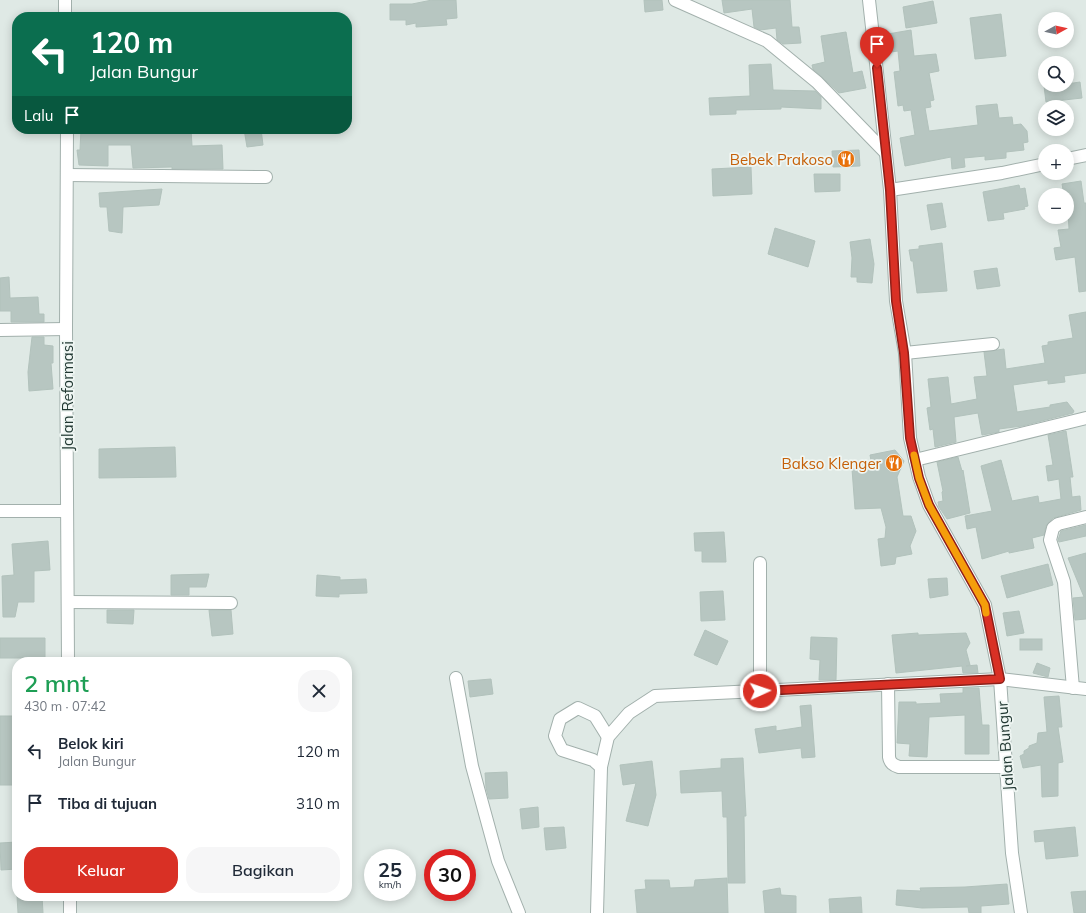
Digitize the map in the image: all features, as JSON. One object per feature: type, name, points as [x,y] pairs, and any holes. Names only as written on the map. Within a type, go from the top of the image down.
[{"type":"street","points":[[65,0],[65,12]]},
{"type":"street","points":[[675,0],[767,41],[817,82],[886,153]]},
{"type":"street","name":"Jalan Bungur","points":[[869,0],[890,190],[896,301],[904,353],[910,438],[919,478],[929,505],[985,605],[1000,679],[1012,853],[1021,913]]},
{"type":"street","name":"Jalan Reformasi","points":[[67,134],[66,329],[68,657]]},
{"type":"street","points":[[1074,158],[1086,155]]},
{"type":"street","points":[[890,190],[1002,173],[1038,165]]},
{"type":"street","points":[[67,175],[266,177]]},
{"type":"street","points":[[0,330],[66,329]]},
{"type":"street","points":[[904,353],[993,344]]},
{"type":"street","points":[[915,460],[1086,418]]},
{"type":"street","points":[[0,511],[67,511]]},
{"type":"street","points":[[1073,688],[1064,582],[1050,540],[1053,528],[1058,524],[1086,517]]},
{"type":"street","points":[[760,563],[760,691]]},
{"type":"street","points":[[68,602],[231,603]]},
{"type":"street","points":[[456,678],[472,766],[498,861],[519,913]]},
{"type":"street","points":[[594,911],[602,767],[608,737],[629,713],[655,696],[1000,679],[1086,689]]},
{"type":"street","points":[[888,684],[889,757],[890,762],[894,766],[1006,767]]},
{"type":"street","points":[[602,767],[593,760],[562,750],[555,736],[560,719],[578,708],[595,716],[608,737]]},
{"type":"street","points":[[70,901],[70,913]]},
{"type":"building","points":[[432,0],[456,0],[457,18],[446,19],[447,25],[416,27],[416,23],[406,25],[406,20],[390,20],[390,4],[412,4]]},
{"type":"building","points":[[644,0],[662,0],[663,10],[645,12]]},
{"type":"building","points":[[722,0],[790,0],[792,27],[799,27],[801,43],[783,44],[777,40],[776,28],[760,30],[754,27],[752,9],[724,13]]},
{"type":"building","points":[[933,1],[937,23],[906,28],[903,7]]},
{"type":"building","points":[[1001,14],[1006,56],[975,59],[970,18]]},
{"type":"building","points":[[911,30],[914,56],[936,54],[939,71],[929,73],[934,100],[930,101],[931,107],[925,108],[929,131],[978,125],[976,106],[997,104],[999,118],[1012,117],[1013,125],[1021,124],[1027,131],[1028,142],[1023,143],[1024,150],[1006,152],[1006,158],[985,160],[985,156],[964,158],[965,167],[952,169],[951,157],[905,166],[900,138],[915,135],[911,110],[904,111],[903,105],[898,106],[894,72],[900,71],[898,51],[891,52],[888,45],[884,46],[882,35]]},
{"type":"building","points":[[846,32],[853,73],[862,71],[866,88],[839,93],[813,69],[812,65],[825,62],[821,36]]},
{"type":"building","points":[[771,64],[773,90],[815,91],[821,97],[821,109],[781,107],[781,109],[736,110],[736,114],[710,115],[709,98],[750,96],[749,65]]},
{"type":"building","points":[[1080,82],[1082,98],[1046,100],[1045,92],[1074,92],[1074,83]]},
{"type":"building","points":[[81,134],[191,134],[192,146],[222,145],[223,169],[172,169],[172,167],[133,168],[131,145],[108,145],[108,166],[79,165],[77,150],[80,150]]},
{"type":"building","points":[[245,134],[262,134],[263,145],[247,147]]},
{"type":"building","points":[[859,150],[860,166],[833,167],[832,151]]},
{"type":"building","points":[[751,167],[752,194],[713,196],[712,169]]},
{"type":"building","points":[[814,174],[840,174],[840,191],[815,192]]},
{"type":"building","points":[[1081,181],[1084,203],[1086,203],[1086,291],[1079,292],[1075,257],[1056,260],[1054,248],[1061,247],[1058,230],[1069,229],[1069,224],[1074,224],[1074,188],[1063,188],[1062,184]]},
{"type":"building","points":[[1019,185],[1020,189],[1025,188],[1028,206],[1024,207],[1025,209],[1003,213],[1004,219],[988,221],[983,192]]},
{"type":"building","points":[[162,189],[159,205],[123,207],[122,233],[109,231],[107,207],[100,207],[99,193]]},
{"type":"building","points":[[942,203],[946,227],[931,230],[927,205]]},
{"type":"building","points":[[775,228],[815,241],[808,267],[768,254]]},
{"type":"building","points":[[870,239],[874,264],[872,283],[857,282],[857,277],[851,277],[852,258],[850,242]]},
{"type":"building","points":[[942,243],[947,291],[917,293],[913,261],[911,261],[909,250],[919,249],[919,246]]},
{"type":"building","points":[[997,268],[1000,286],[977,289],[974,271]]},
{"type":"building","points":[[9,277],[10,298],[38,297],[39,314],[44,314],[44,322],[11,322],[11,311],[0,311],[0,278]]},
{"type":"building","points":[[1086,312],[1086,373],[1064,376],[1065,382],[1048,384],[1048,380],[1013,385],[1017,412],[1050,407],[1050,405],[1067,402],[1074,411],[1073,413],[1022,426],[999,429],[999,432],[982,435],[978,413],[954,417],[956,442],[935,447],[933,429],[930,430],[927,408],[931,407],[928,379],[948,377],[951,404],[977,399],[974,377],[987,376],[984,352],[1004,349],[1006,369],[1045,363],[1042,346],[1048,345],[1048,342],[1073,338],[1069,315]]},
{"type":"building","points":[[32,337],[44,337],[44,345],[53,346],[53,363],[51,363],[53,389],[29,391],[28,372]]},
{"type":"building","points":[[1066,431],[1073,477],[1070,477],[1072,497],[1080,496],[1081,510],[1053,518],[1046,526],[1044,535],[1032,538],[1034,548],[1009,553],[1009,551],[982,559],[976,527],[967,529],[965,516],[992,511],[981,466],[1001,460],[1012,501],[1038,496],[1039,503],[1061,499],[1059,479],[1048,481],[1046,466],[1053,465],[1048,435]]},
{"type":"building","points":[[175,447],[176,477],[99,478],[99,449]]},
{"type":"building","points":[[895,450],[904,461],[897,477],[903,516],[911,516],[916,531],[910,546],[912,554],[896,557],[895,564],[881,566],[878,539],[885,538],[886,527],[881,508],[855,509],[852,469],[872,466],[870,455]]},
{"type":"building","points":[[958,457],[962,471],[963,470],[970,513],[947,519],[939,507],[938,502],[943,501],[943,491],[937,462]]},
{"type":"building","points":[[1086,525],[1086,536],[1059,542],[1058,540],[1061,531]]},
{"type":"building","points":[[724,532],[726,562],[702,562],[702,551],[695,551],[694,533]]},
{"type":"building","points":[[48,541],[50,570],[34,571],[34,602],[18,602],[15,617],[3,617],[2,576],[14,575],[12,544]]},
{"type":"building","points":[[1086,553],[1086,619],[1075,620],[1073,598],[1084,597],[1068,558]]},
{"type":"building","points":[[1048,564],[1053,585],[1007,598],[1001,576]]},
{"type":"building","points":[[209,574],[206,587],[189,587],[189,595],[171,595],[171,575]]},
{"type":"building","points":[[317,575],[340,577],[340,580],[366,579],[367,593],[339,594],[339,597],[316,596]]},
{"type":"building","points":[[947,578],[948,595],[930,598],[928,579]]},
{"type":"building","points":[[723,591],[725,620],[701,621],[700,592]]},
{"type":"building","points":[[107,610],[134,610],[133,624],[107,623]]},
{"type":"building","points":[[209,610],[231,610],[233,634],[212,636]]},
{"type":"building","points":[[1019,611],[1024,633],[1007,636],[1003,613]]},
{"type":"building","points":[[705,630],[728,641],[717,665],[694,655]]},
{"type":"building","points":[[918,633],[918,635],[966,633],[970,643],[966,650],[970,665],[966,666],[977,665],[978,673],[963,673],[962,666],[896,673],[892,635]]},
{"type":"building","points":[[811,637],[837,638],[836,680],[819,680],[820,660],[810,659]]},
{"type":"building","points":[[0,638],[45,638],[45,657],[0,658]]},
{"type":"building","points":[[1020,639],[1042,639],[1042,650],[1020,650]]},
{"type":"building","points":[[1037,663],[1050,668],[1048,677],[1033,673]]},
{"type":"building","points":[[491,679],[493,694],[470,697],[468,681]]},
{"type":"building","points":[[963,688],[979,688],[982,725],[989,725],[989,754],[965,754],[965,715],[929,717],[927,757],[909,756],[910,744],[897,743],[899,702],[916,702],[916,704],[941,703],[940,694],[963,693]]},
{"type":"building","points":[[1059,696],[1062,727],[1058,727],[1063,762],[1058,763],[1058,796],[1042,797],[1041,765],[1023,768],[1020,756],[1024,754],[1024,751],[1029,748],[1029,746],[1037,743],[1038,733],[1047,732],[1044,697]]},
{"type":"building","points":[[811,705],[815,757],[802,758],[801,748],[759,753],[755,729],[776,726],[776,731],[802,727],[800,706]]},
{"type":"building","points":[[0,716],[12,716],[12,785],[0,785]]},
{"type":"building","points":[[743,758],[746,816],[744,816],[745,883],[728,883],[727,817],[723,817],[722,791],[681,793],[680,771],[721,768],[721,759]]},
{"type":"building","points":[[652,761],[656,795],[648,826],[626,821],[636,783],[623,785],[620,765]]},
{"type":"building","points":[[507,772],[508,798],[489,799],[486,788],[485,773]]},
{"type":"building","points":[[538,807],[539,827],[522,829],[520,809]]},
{"type":"building","points":[[564,827],[566,848],[546,850],[544,828]]},
{"type":"building","points":[[1075,827],[1078,856],[1046,859],[1044,841],[1035,842],[1034,831]]},
{"type":"building","points":[[12,842],[12,869],[1,870],[0,843]]},
{"type":"building","points":[[727,878],[728,913],[637,913],[635,890],[646,889],[645,880],[669,880],[670,888],[694,887],[695,880]]},
{"type":"building","points":[[1007,884],[1009,904],[981,906],[981,913],[969,913],[968,907],[922,908],[896,905],[897,890],[921,891],[920,888]]},
{"type":"building","points":[[780,888],[781,895],[796,896],[796,913],[765,913],[763,891]]},
{"type":"building","points":[[1086,891],[1086,913],[1074,913],[1071,892]]},
{"type":"building","points":[[861,897],[862,913],[830,913],[829,899]]},
{"type":"building","points":[[17,901],[42,901],[43,913],[18,913]]},
{"type":"slow traffic","points":[[914,455],[919,478],[929,505],[985,605],[986,613]]},
{"type":"place","name":"Bebek Prakoso","points":[[846,159]]},
{"type":"place","name":"Bakso Klenger","points":[[894,463]]},
{"type":"route","points":[[760,691],[1000,679],[985,605],[929,505],[919,478],[910,438],[904,353],[896,301],[890,190],[877,68]]}]
